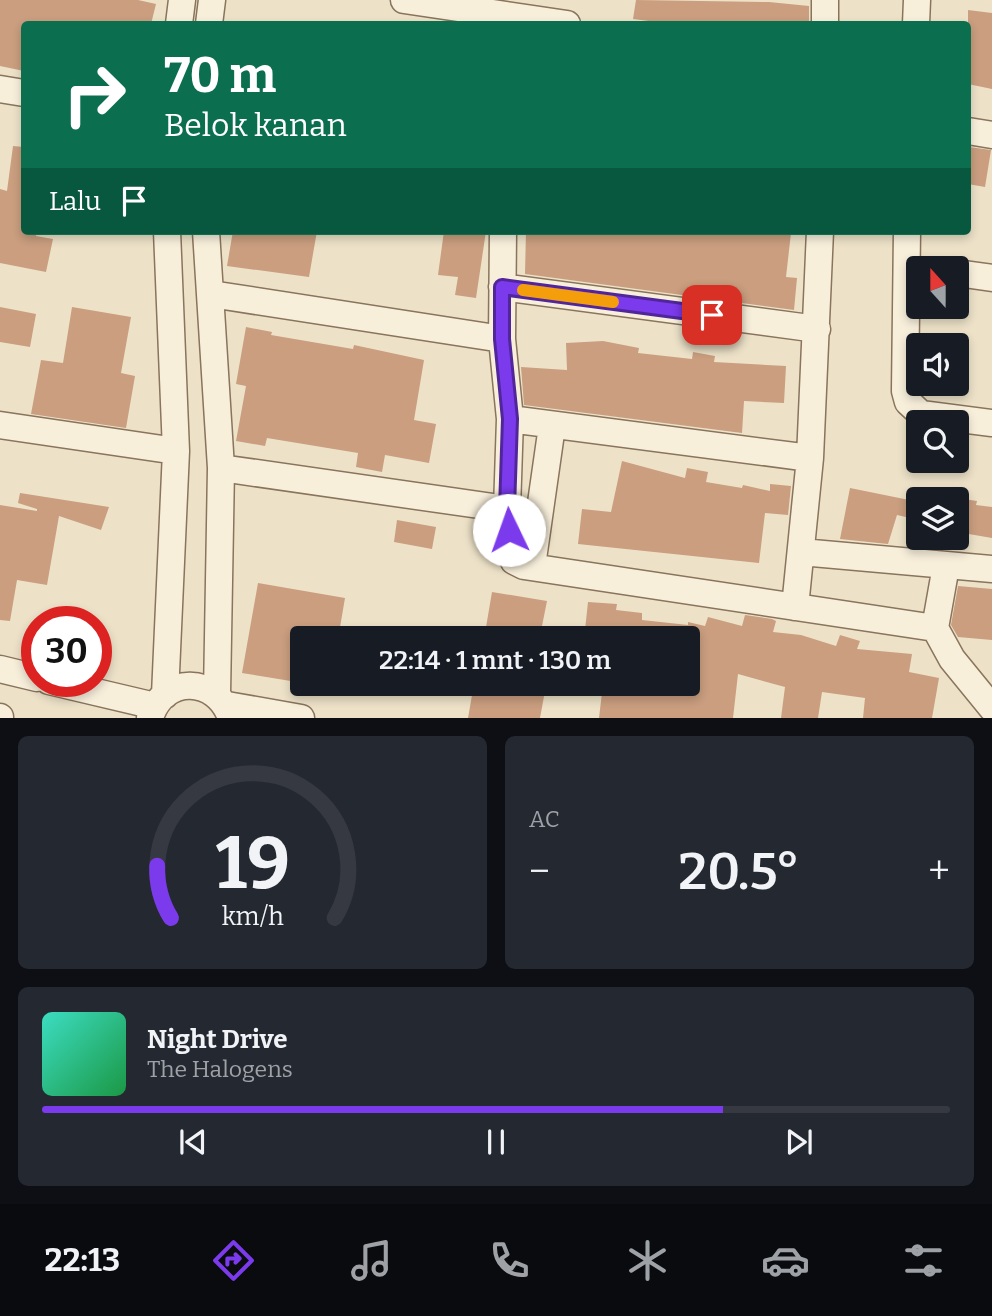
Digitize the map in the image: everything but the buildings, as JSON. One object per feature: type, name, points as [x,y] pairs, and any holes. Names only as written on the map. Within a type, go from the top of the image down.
[{"type":"street","points":[[179,21],[182,0]]},
{"type":"street","points":[[209,21],[212,0]]},
{"type":"street","points":[[404,0],[552,21]]},
{"type":"street","points":[[825,0],[825,21]]},
{"type":"street","points":[[916,21],[917,0]]},
{"type":"street","points":[[971,132],[992,135]]},
{"type":"street","points":[[157,706],[176,451],[167,235]]},
{"type":"street","points":[[206,235],[221,468],[225,706]]},
{"type":"street","points":[[503,235],[502,339],[510,419],[507,509],[512,559],[520,565],[935,628]]},
{"type":"street","points":[[795,607],[810,458],[820,235]]},
{"type":"street","points":[[908,235],[910,256]]},
{"type":"street","points":[[970,275],[992,278]]},
{"type":"street","points":[[502,287],[817,329]]},
{"type":"street","points":[[211,294],[502,339]]},
{"type":"street","points":[[909,319],[905,391],[908,402],[921,414],[992,423]]},
{"type":"street","points":[[174,376],[214,376]]},
{"type":"street","points":[[510,419],[810,458]]},
{"type":"street","points":[[0,425],[176,451]]},
{"type":"street","points":[[532,566],[552,426]]},
{"type":"street","points":[[221,468],[507,509]]},
{"type":"street","points":[[801,552],[992,569]]},
{"type":"street","points":[[946,566],[935,628],[953,659],[992,708]]},
{"type":"street","points":[[0,669],[21,674]]},
{"type":"street","points":[[157,706],[179,687],[194,685],[225,706],[301,718]]},
{"type":"street","points":[[112,696],[157,706]]},
{"type":"slow traffic","points":[[523,290],[613,302]]},
{"type":"route","points":[[509,530],[507,509],[510,419],[502,339],[502,287],[712,315]]}]
